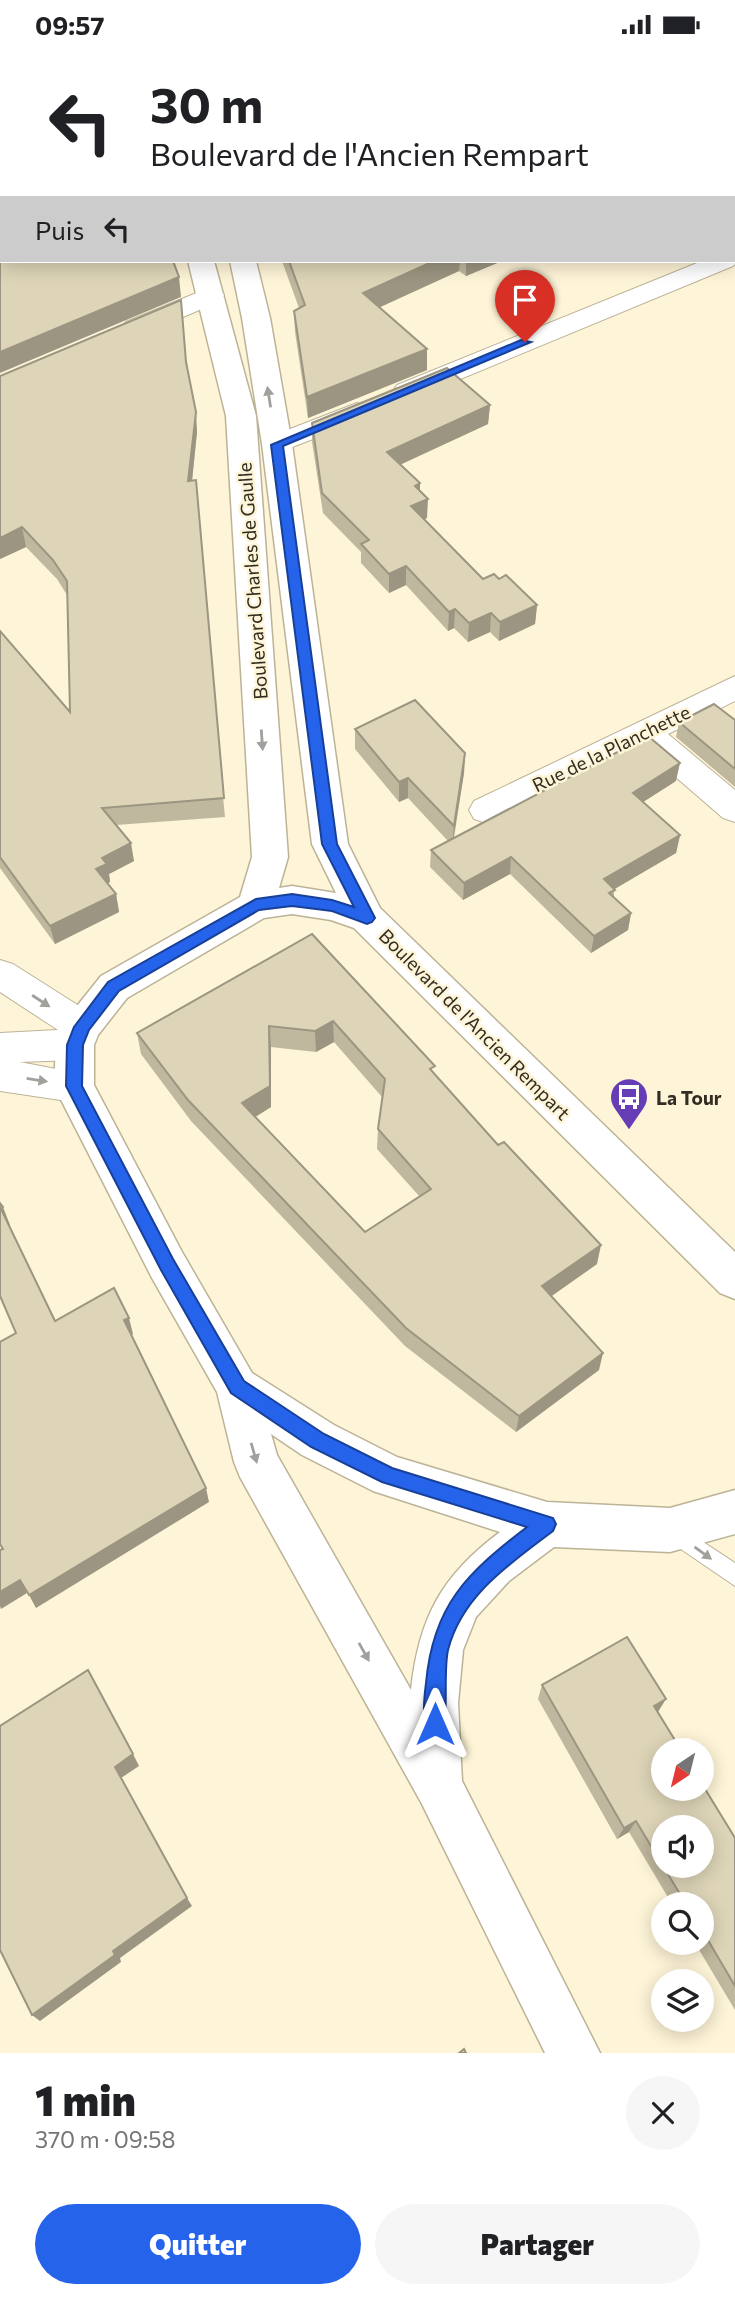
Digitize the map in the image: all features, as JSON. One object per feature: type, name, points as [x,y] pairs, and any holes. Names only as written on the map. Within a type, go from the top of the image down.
[{"type":"main road","name":"Boulevard Charles de Gaulle","points":[[202,263],[241,416],[270,857],[256,905]]},
{"type":"main road","name":"Boulevard Charles de Gaulle","points":[[243,263],[256,319],[277,445],[330,844],[367,918]]},
{"type":"main road","name":"Boulevard de l'Ancien Rempart","points":[[79,1036],[114,987],[256,905],[292,900],[332,906],[367,918],[735,1280]]},
{"type":"main road","points":[[79,1036],[74,1086],[167,1265],[237,1387],[256,1462],[439,1787],[573,2053]]},
{"type":"main road","points":[[237,1387],[318,1440],[389,1476],[547,1524],[670,1530],[735,1512]]},
{"type":"main road","points":[[439,1787],[434,1703],[439,1650],[460,1601],[493,1565],[547,1524]]},
{"type":"street","points":[[277,445],[719,263]]},
{"type":"street","points":[[112,338],[211,295]]},
{"type":"street","name":"Rue de la Planchette","points":[[486,810],[735,687]]},
{"type":"street","points":[[644,731],[735,809]]},
{"type":"street","points":[[0,974],[79,1036]]},
{"type":"street","points":[[0,1048],[79,1036]]},
{"type":"street","points":[[0,1075],[74,1086]]},
{"type":"lane","points":[[670,1530],[735,1576]]},
{"type":"building","points":[[0,263],[174,263],[179,277],[0,352]]},
{"type":"building","points":[[290,263],[430,263],[363,293],[427,349],[307,397],[294,311],[305,305]]},
{"type":"building","points":[[181,300],[186,362],[196,412],[188,481],[196,480],[224,798],[102,808],[131,843],[102,858],[107,864],[96,869],[116,894],[50,926],[0,857],[0,631],[70,712],[67,581],[53,560],[22,527],[0,538],[0,376]]},
{"type":"building","points":[[447,368],[490,405],[387,452],[420,483],[415,486],[428,499],[411,506],[483,579],[494,574],[499,579],[506,575],[537,605],[500,622],[491,613],[469,623],[455,609],[449,612],[406,566],[389,574],[361,544],[369,540],[322,493],[312,423]]},
{"type":"building","points":[[415,700],[465,753],[454,826],[408,778],[399,782],[355,729]]},
{"type":"building","points":[[714,704],[735,720],[735,769],[679,722]]},
{"type":"building","points":[[648,736],[680,763],[633,793],[680,835],[604,879],[615,890],[609,893],[631,913],[594,936],[511,857],[464,883],[431,850]]},
{"type":"building","points":[[312,934],[435,1066],[430,1069],[498,1145],[504,1142],[601,1245],[542,1286],[603,1353],[519,1416],[406,1328],[188,1100],[137,1033]],"holes":[[[333,1021],[385,1079],[378,1129],[431,1189],[365,1232],[242,1103],[270,1086],[269,1026],[315,1031]]]},
{"type":"building","points":[[0,1203],[55,1321],[114,1288],[129,1318],[124,1320],[206,1488],[29,1595],[20,1580],[0,1592],[0,1550],[3,1549],[0,1544],[0,1342],[16,1333],[0,1296]]},
{"type":"building","points":[[627,1637],[666,1699],[654,1706],[674,1738],[651,1738],[651,1801],[712,1801],[735,1838],[735,1986],[714,1950],[714,1892],[679,1892],[670,1878],[714,1878],[714,1815],[651,1815],[651,1846],[636,1821],[624,1828],[542,1685]]},
{"type":"building","points":[[88,1670],[133,1754],[115,1767],[187,1898],[113,1951],[115,1955],[32,2015],[0,1950],[0,1726]]},
{"type":"place","name":"La Tour","points":[[629,1131]]},
{"type":"route","points":[[435,1724],[434,1703],[439,1650],[460,1601],[493,1565],[547,1524],[482,1507],[389,1476],[318,1440],[271,1412],[237,1387],[167,1265],[74,1086],[75,1045],[82,1027],[114,987],[256,905],[292,900],[332,906],[367,918],[330,844],[277,445],[525,342]]}]
